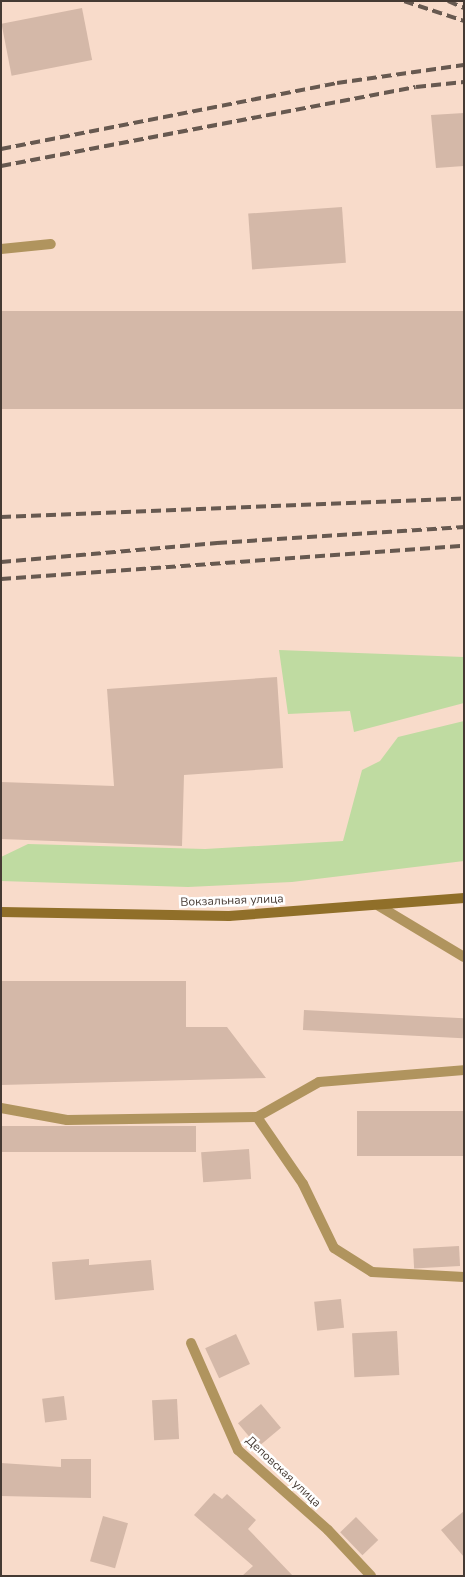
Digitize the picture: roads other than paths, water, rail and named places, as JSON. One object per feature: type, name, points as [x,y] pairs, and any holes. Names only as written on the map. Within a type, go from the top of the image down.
[{"type":"street","points":[[1,249],[51,244]]},
{"type":"street","name":"Вокзальная улица","points":[[1,912],[229,916],[464,898]]},
{"type":"street","points":[[379,906],[464,957]]},
{"type":"street","points":[[1,1108],[66,1120],[257,1117],[319,1082],[464,1070]]},
{"type":"street","points":[[257,1117],[304,1184],[334,1248],[372,1272],[464,1277]]},
{"type":"street","name":"Деповская улица","points":[[191,1343],[238,1450],[328,1530],[371,1576]]},
{"type":"railway","points":[[404,1],[464,21]]},
{"type":"railway","points":[[448,1],[464,8]]},
{"type":"railway","points":[[1,149],[337,83],[464,65]]},
{"type":"railway","points":[[1,166],[416,87],[464,82]]},
{"type":"railway","points":[[1,517],[464,498]]},
{"type":"railway","points":[[1,562],[217,543],[464,527]]},
{"type":"railway","points":[[1,579],[464,546]]}]
